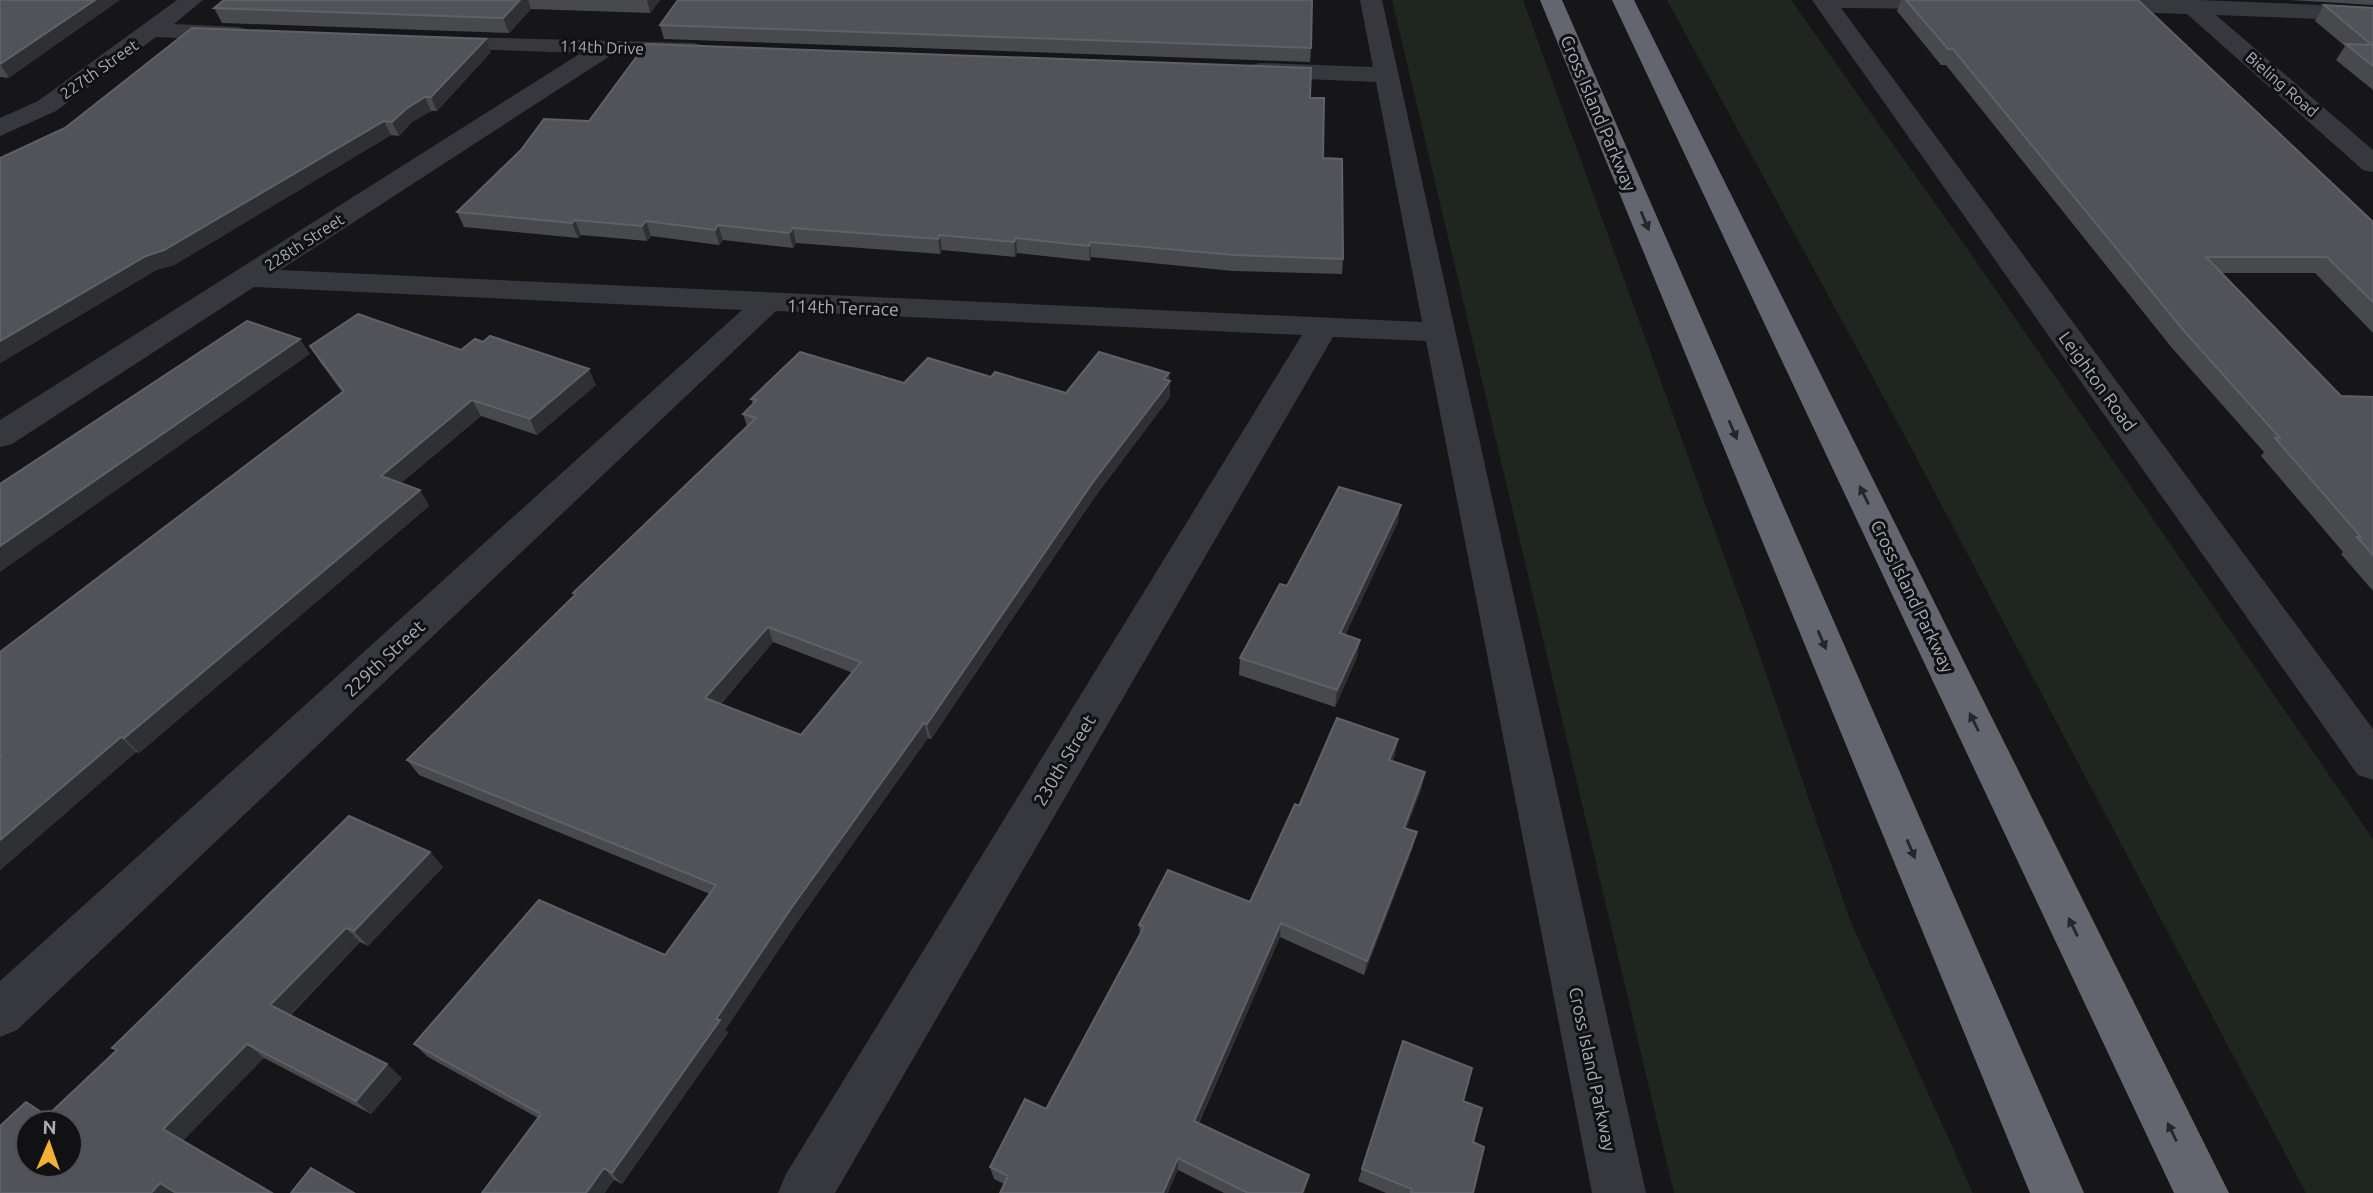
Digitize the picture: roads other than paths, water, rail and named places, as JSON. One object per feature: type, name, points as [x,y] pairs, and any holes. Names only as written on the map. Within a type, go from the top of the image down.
[{"type":"highway","name":"Cross Island Parkway","points":[[1551,0],[2057,1193]]},
{"type":"highway","name":"Cross Island Parkway","points":[[1623,0],[2202,1193]]},
{"type":"street","name":"227th Street","points":[[0,128],[47,106],[192,0]]},
{"type":"street","name":"Cross Island Parkway","points":[[1371,0],[1619,1193]]},
{"type":"street","points":[[1823,0],[1973,2]]},
{"type":"street","name":"Leighton Road","points":[[1823,0],[2373,762]]},
{"type":"street","points":[[2068,4],[2190,5],[2373,14]]},
{"type":"street","name":"Bieling Road","points":[[2190,5],[2373,164]]},
{"type":"street","points":[[153,30],[256,34]]},
{"type":"street","name":"114th Drive","points":[[405,40],[718,51]]},
{"type":"street","name":"228th Street","points":[[0,436],[608,47]]},
{"type":"street","points":[[1241,69],[1387,75]]},
{"type":"street","name":"114th Terrace","points":[[248,278],[1439,332]]},
{"type":"street","name":"229th Street","points":[[0,1013],[768,303]]},
{"type":"street","name":"230th Street","points":[[805,1193],[1324,327]]}]
